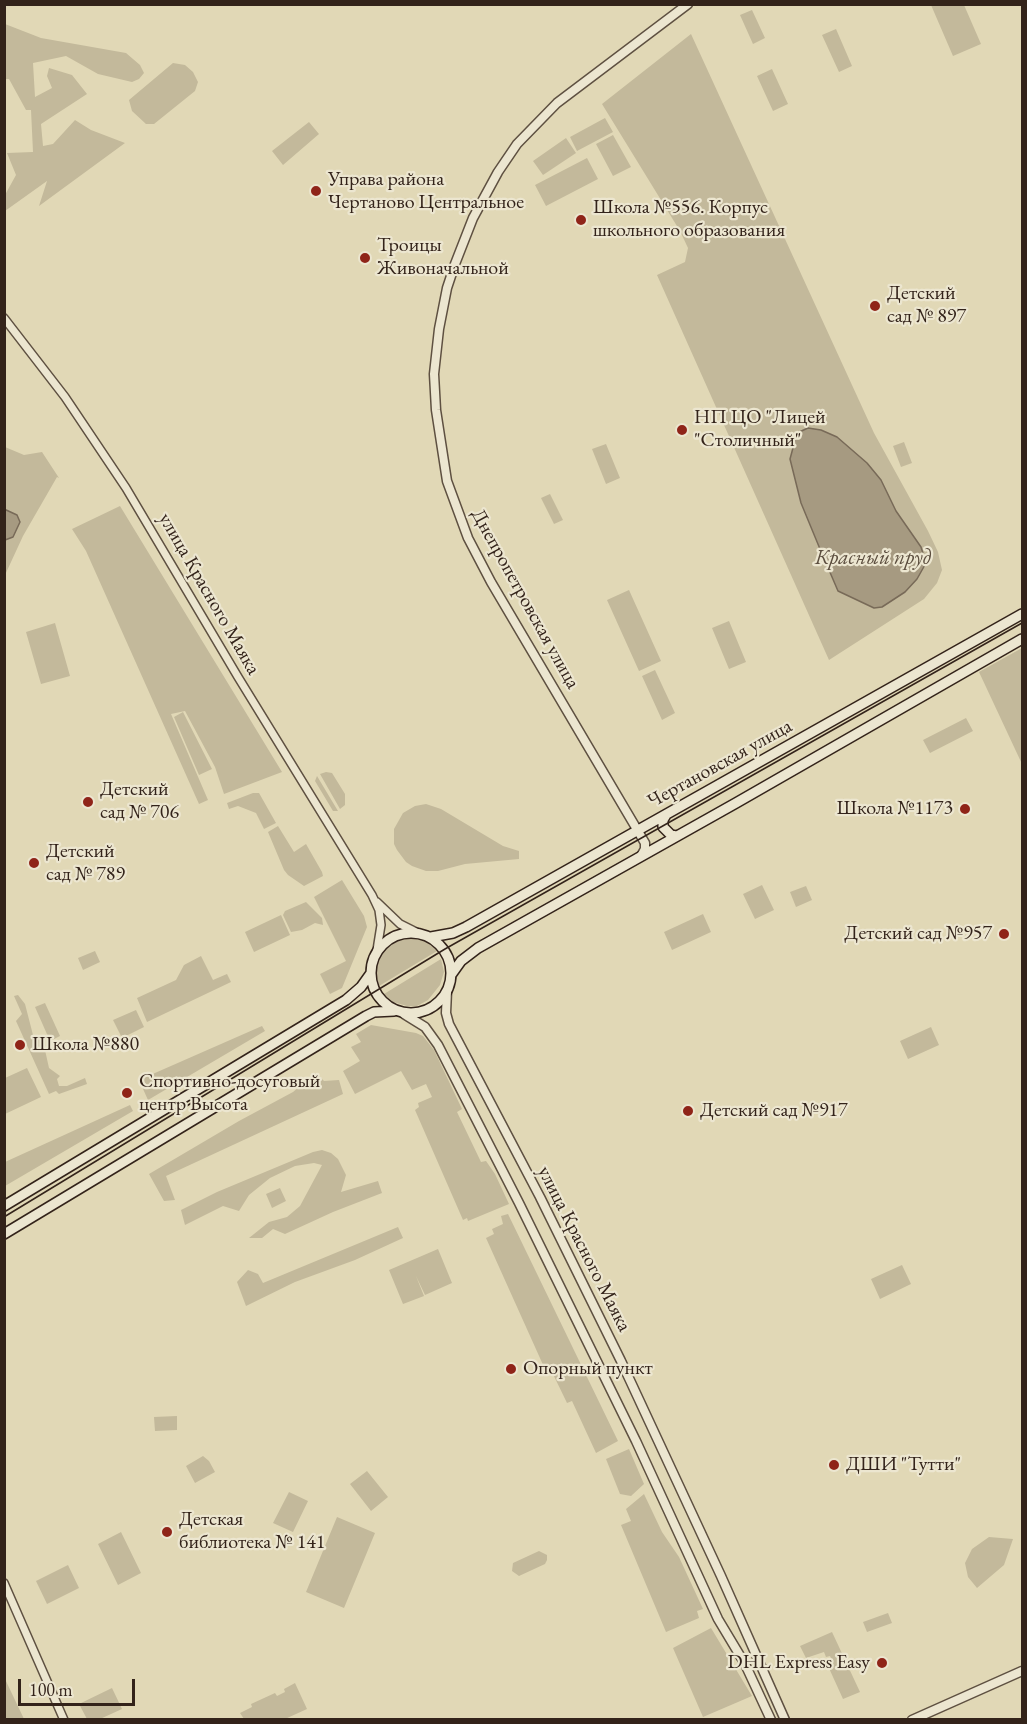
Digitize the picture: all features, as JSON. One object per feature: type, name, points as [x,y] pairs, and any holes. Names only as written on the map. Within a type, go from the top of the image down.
[{"type":"main road","name":"Чертановская улица","points":[[431,937],[466,927],[1023,614]]},
{"type":"main road","name":"Чертановская улица","points":[[447,991],[451,975],[461,961],[478,948],[1023,639]]},
{"type":"main road","points":[[666,815],[663,827],[670,835],[676,836]]},
{"type":"main road","points":[[399,1012],[386,1006],[373,986],[371,964],[377,950],[385,941],[406,932],[431,937],[447,953],[451,975]]},
{"type":"main road","points":[[4,1206],[346,1000],[361,987],[371,973]]},
{"type":"main road","points":[[4,1234],[366,1016],[374,1012],[426,1010],[441,999],[447,991]]},
{"type":"street","name":"Днепропетровская улица","points":[[641,856],[645,843],[468,538],[457,511],[444,464],[436,410],[434,374],[439,328],[454,264],[473,219],[498,172],[517,144],[557,103],[688,4]]},
{"type":"street","name":"улица Красного Маяка","points":[[4,318],[65,397],[126,488],[238,677],[372,895],[379,910],[381,925],[377,950]]},
{"type":"street","name":"улица Красного Маяка","points":[[372,895],[400,924],[418,933]]},
{"type":"street","name":"улица Красного Маяка","points":[[447,991],[446,1012],[449,1024],[540,1197],[631,1382],[785,1719]]},
{"type":"street","name":"улица Красного Маяка","points":[[399,1012],[425,1027],[432,1034],[448,1064],[529,1222],[640,1449],[718,1619],[745,1665],[771,1719]]},
{"type":"street","points":[[4,1583],[64,1719]]},
{"type":"street","points":[[912,1719],[1023,1671]]},
{"type":"shaded area","points":[[931,5],[964,5],[981,44],[953,56]]},
{"type":"shaded area","points":[[752,10],[765,38],[753,44],[740,15]]},
{"type":"shaded area","points":[[5,24],[41,38],[126,53],[140,65],[144,73],[132,82],[98,74],[66,56],[33,63],[35,97],[52,88],[47,76],[49,68],[72,75],[87,94],[41,124],[43,146],[53,144],[75,120],[91,130],[125,143],[39,206],[47,181],[5,211],[5,195],[16,175],[7,153],[33,152],[31,110],[26,110],[9,79],[5,79]]},
{"type":"shaded area","points":[[836,29],[852,66],[839,72],[822,35]]},
{"type":"shaded area","points":[[691,34],[874,433],[938,552],[942,570],[937,583],[924,599],[829,660],[657,275],[685,262],[688,248],[680,231],[602,104]]},
{"type":"shaded area","points":[[173,63],[185,65],[193,72],[198,82],[195,91],[154,124],[146,124],[132,111],[129,100]]},
{"type":"shaded area","points":[[772,69],[788,104],[773,111],[757,76]]},
{"type":"shaded area","points":[[605,118],[613,132],[577,151],[570,137]]},
{"type":"shaded area","points":[[309,122],[319,134],[283,165],[272,151]]},
{"type":"shaded area","points":[[613,135],[631,167],[613,176],[596,144]]},
{"type":"shaded area","points":[[566,138],[576,153],[543,175],[533,161]]},
{"type":"shaded area","points":[[587,158],[598,179],[546,206],[535,185]]},
{"type":"shaded area","points":[[904,442],[912,463],[901,467],[893,446]]},
{"type":"shaded area","points":[[606,444],[620,478],[606,484],[592,449]]},
{"type":"shaded area","points":[[5,447],[24,455],[42,452],[59,478],[57,477],[23,536],[5,575]]},
{"type":"shaded area","points":[[550,494],[563,520],[554,524],[541,498]]},
{"type":"shaded area","points":[[120,506],[282,772],[224,794],[215,767],[185,711],[171,714],[208,800],[199,804],[86,551],[72,529]]},
{"type":"shaded area","points":[[629,590],[661,661],[639,671],[607,600]]},
{"type":"shaded area","points":[[729,621],[746,662],[729,669],[712,628]]},
{"type":"shaded area","points":[[55,623],[70,676],[41,684],[26,632]]},
{"type":"shaded area","points":[[1022,648],[1022,764],[979,672]]},
{"type":"shaded area","points":[[655,670],[675,713],[662,720],[642,676]]},
{"type":"shaded area","points":[[183,712],[212,769],[199,775],[174,717]]},
{"type":"shaded area","points":[[966,718],[973,731],[930,753],[923,740]]},
{"type":"shaded area","points":[[332,773],[345,794],[345,805],[340,809],[320,774]]},
{"type":"shaded area","points":[[317,776],[338,811],[333,811],[315,781]]},
{"type":"shaded area","points":[[259,793],[276,823],[264,829],[256,813],[238,806],[229,809],[227,803]]},
{"type":"shaded area","points":[[426,804],[441,809],[503,846],[519,851],[519,859],[465,864],[438,871],[426,871],[412,866],[406,862],[394,844],[394,829],[403,813],[415,806]]},
{"type":"shaded area","points":[[278,826],[294,852],[306,844],[323,876],[304,886],[288,875],[268,832]]},
{"type":"shaded area","points":[[342,880],[364,916],[367,927],[342,988],[330,994],[320,974],[346,961],[314,897]]},
{"type":"shaded area","points":[[762,885],[774,910],[755,919],[743,894]]},
{"type":"shaded area","points":[[806,886],[812,900],[796,907],[790,892]]},
{"type":"shaded area","points":[[306,902],[322,918],[323,925],[315,923],[302,930],[291,932],[283,915],[285,911]]},
{"type":"shaded area","points":[[703,914],[711,932],[672,950],[664,932]]},
{"type":"shaded area","points":[[281,915],[290,935],[254,952],[245,932]]},
{"type":"shaded area","points":[[406,937],[423,939],[437,951],[379,986],[376,975],[377,959],[384,947]]},
{"type":"shaded area","points":[[95,951],[100,962],[83,970],[78,958]]},
{"type":"shaded area","points":[[201,956],[213,980],[227,974],[231,982],[147,1022],[137,998],[176,980],[184,965]]},
{"type":"shaded area","points":[[441,959],[444,972],[440,985],[428,1000],[417,1006],[407,1006],[393,1002],[384,994]]},
{"type":"shaded area","points":[[18,995],[25,1004],[33,1035],[43,1041],[49,1068],[60,1076],[57,1079],[59,1086],[67,1086],[85,1078],[87,1084],[59,1094],[56,1091],[49,1094],[16,1021],[22,1014],[14,996]]},
{"type":"shaded area","points":[[45,1003],[60,1036],[50,1041],[35,1007]]},
{"type":"shaded area","points":[[136,1010],[144,1027],[122,1038],[113,1020]]},
{"type":"shaded area","points":[[371,1025],[416,1033],[423,1036],[434,1050],[462,1109],[457,1112],[481,1162],[486,1161],[495,1174],[509,1204],[468,1221],[467,1218],[463,1220],[415,1110],[419,1107],[418,1103],[432,1097],[426,1084],[412,1090],[401,1071],[355,1094],[343,1071],[360,1061],[351,1047],[361,1042],[356,1034]]},
{"type":"shaded area","points":[[262,1026],[265,1031],[148,1100],[139,1080]]},
{"type":"shaded area","points":[[931,1027],[939,1045],[908,1059],[900,1041]]},
{"type":"shaded area","points":[[27,1068],[41,1097],[5,1114],[5,1078]]},
{"type":"shaded area","points":[[316,1073],[324,1081],[339,1080],[343,1094],[166,1176],[175,1200],[164,1201],[149,1174],[293,1092]]},
{"type":"shaded area","points":[[130,1105],[133,1111],[5,1186],[5,1162]]},
{"type":"shaded area","points":[[322,1150],[338,1159],[346,1175],[341,1192],[378,1181],[382,1193],[285,1234],[273,1229],[262,1238],[249,1238],[269,1222],[287,1217],[300,1206],[322,1165],[314,1163],[295,1166],[270,1178],[249,1195],[239,1211],[223,1206],[185,1225],[181,1210],[217,1192]]},
{"type":"shaded area","points":[[280,1188],[286,1201],[272,1208],[266,1194]]},
{"type":"shaded area","points":[[508,1214],[618,1441],[596,1453],[572,1401],[567,1403],[552,1372],[544,1367],[486,1238],[494,1234],[492,1229],[503,1224],[501,1216]]},
{"type":"shaded area","points":[[398,1227],[403,1238],[355,1260],[295,1282],[246,1306],[237,1282],[248,1270],[258,1274],[263,1283]]},
{"type":"shaded area","points":[[438,1249],[452,1283],[425,1295],[416,1276],[424,1296],[403,1304],[389,1270]]},
{"type":"shaded area","points":[[902,1265],[911,1284],[880,1299],[871,1279]]},
{"type":"shaded area","points":[[177,1416],[177,1430],[155,1431],[154,1417]]},
{"type":"shaded area","points":[[629,1449],[644,1484],[631,1496],[620,1494],[606,1459]]},
{"type":"shaded area","points":[[203,1456],[215,1472],[195,1483],[186,1466]]},
{"type":"shaded area","points":[[367,1471],[388,1497],[371,1511],[350,1484]]},
{"type":"shaded area","points":[[289,1492],[308,1501],[293,1532],[273,1523]]},
{"type":"shaded area","points":[[644,1494],[662,1532],[679,1557],[703,1609],[697,1611],[699,1618],[666,1632],[621,1525],[631,1521],[626,1509]]},
{"type":"shaded area","points":[[337,1517],[375,1533],[344,1608],[306,1592]]},
{"type":"shaded area","points":[[121,1532],[141,1573],[118,1585],[98,1544]]},
{"type":"shaded area","points":[[989,1537],[1013,1539],[1004,1565],[977,1588],[968,1577],[965,1563],[972,1549]]},
{"type":"shaded area","points":[[539,1551],[547,1555],[545,1564],[519,1576],[512,1571],[513,1563]]},
{"type":"shaded area","points":[[68,1565],[79,1588],[47,1604],[36,1581]]},
{"type":"shaded area","points":[[888,1613],[892,1623],[867,1632],[863,1622]]},
{"type":"shaded area","points":[[711,1628],[752,1696],[703,1717],[673,1648]]},
{"type":"shaded area","points":[[832,1632],[860,1692],[843,1699],[828,1666],[833,1663],[830,1656],[826,1657],[824,1652],[806,1658],[800,1646]]},
{"type":"shaded area","points":[[5,1679],[24,1719],[5,1719]]},
{"type":"shaded area","points":[[295,1683],[307,1709],[285,1719],[244,1719],[240,1713],[252,1707],[251,1704],[275,1693],[277,1696],[285,1692],[284,1689]]},
{"type":"shaded area","points":[[112,1688],[122,1709],[100,1719],[87,1719],[79,1704]]},
{"type":"water","name":"Красный пруд","points":[[808,428],[821,430],[837,437],[867,463],[881,480],[896,511],[921,547],[926,563],[917,579],[905,592],[882,607],[874,608],[838,591],[820,549],[801,503],[790,459],[797,433]]},
{"type":"water","points":[[4,509],[17,515],[20,522],[13,537],[5,540]]},
{"type":"tram line","points":[[4,1217],[445,949],[1022,623]]},
{"type":"place","name":"Управа района Чертаново Центральное","points":[[316,191]]},
{"type":"place","name":"Школа №556. Корпус школьного образования","points":[[581,220]]},
{"type":"place","name":"Троицы Живоначальной","points":[[365,258]]},
{"type":"place","name":"Детский сад № 897","points":[[875,306]]},
{"type":"place","name":"НП ЦО \"Лицей \"Столичный\"","points":[[682,430]]},
{"type":"place","name":"Детский сад № 706","points":[[88,802]]},
{"type":"place","name":"Школа №1173","points":[[965,809]]},
{"type":"place","name":"Детский сад № 789","points":[[34,863]]},
{"type":"place","name":"Детский сад №957","points":[[1004,934]]},
{"type":"place","name":"Школа №880","points":[[20,1045]]},
{"type":"place","name":"Спортивно-досуговый центр Высота","points":[[127,1093]]},
{"type":"place","name":"Детский сад №917","points":[[688,1111]]},
{"type":"place","name":"Опорный пункт","points":[[511,1369]]},
{"type":"place","name":"ДШИ \"Тутти\"","points":[[834,1465]]},
{"type":"place","name":"Детская библиотека № 141","points":[[167,1532]]},
{"type":"place","name":"DHL Express Easy","points":[[882,1663]]}]
